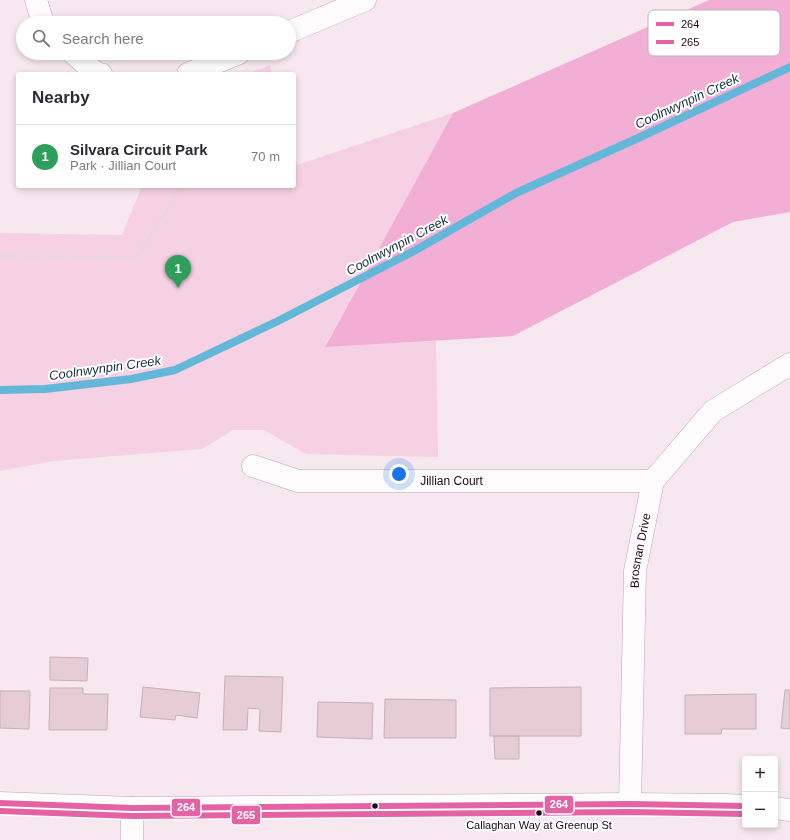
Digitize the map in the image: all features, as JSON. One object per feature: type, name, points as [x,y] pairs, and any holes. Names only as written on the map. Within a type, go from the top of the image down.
[{"type":"street","points":[[36,0],[40,16]]},
{"type":"street","points":[[296,29],[365,0]]},
{"type":"street","points":[[81,60],[95,72]]},
{"type":"street","points":[[193,72],[222,60]]},
{"type":"street","name":"Brosnan Drive","points":[[630,804],[635,571],[653,481],[713,410],[790,364]]},
{"type":"street","name":"Jillian Court","points":[[253,466],[298,481],[653,481]]},
{"type":"street","points":[[0,804],[132,808],[630,804],[742,806]]},
{"type":"street","points":[[132,808],[132,840]]},
{"type":"street","points":[[778,808],[790,810]]},
{"type":"path","points":[[0,256],[136,257],[181,188]]},
{"type":"shaded area","points":[[709,0],[790,0],[790,212],[733,222],[513,336],[325,347],[453,113],[648,27],[648,56],[780,56],[780,10],[686,10]]},
{"type":"shaded area","points":[[270,65],[272,72],[252,72]]},
{"type":"shaded area","points":[[453,113],[325,346],[436,341],[438,457],[306,454],[264,430],[233,430],[202,449],[53,461],[0,471],[0,233],[122,235],[141,188],[296,188],[296,161],[297,165]]},
{"type":"building","points":[[50,657],[88,658],[87,681],[50,680]]},
{"type":"building","points":[[225,676],[283,677],[281,732],[259,731],[260,709],[248,708],[247,730],[223,730]]},
{"type":"building","points":[[143,687],[200,693],[197,718],[176,715],[175,720],[140,717]]},
{"type":"building","points":[[581,687],[581,736],[490,736],[490,688]]},
{"type":"building","points":[[50,688],[83,688],[83,694],[108,694],[107,730],[49,730]]},
{"type":"building","points":[[785,690],[790,690],[790,729],[781,728]]},
{"type":"building","points":[[0,691],[30,691],[29,729],[0,728]]},
{"type":"building","points":[[756,694],[756,729],[722,729],[721,734],[685,734],[685,695]]},
{"type":"building","points":[[385,699],[456,700],[456,738],[384,738]]},
{"type":"building","points":[[318,702],[373,703],[372,739],[317,737]]},
{"type":"building","points":[[494,736],[519,736],[519,759],[495,759]]},
{"type":"waterway","name":"Coolnwynpin Creek","points":[[0,390],[45,389],[131,379],[175,370],[278,321],[414,251],[516,193],[790,67]]},
{"type":"transit line","name":"264","points":[[0,803],[132,808],[630,804],[742,806]]},
{"type":"transit line","name":"265","points":[[0,811],[132,816],[630,812],[742,814]]},
{"type":"place","name":"Silvara Circuit Park","points":[[178,288]]},
{"type":"place","name":"Callaghan Way at Greenup St","points":[[539,813]]}]
